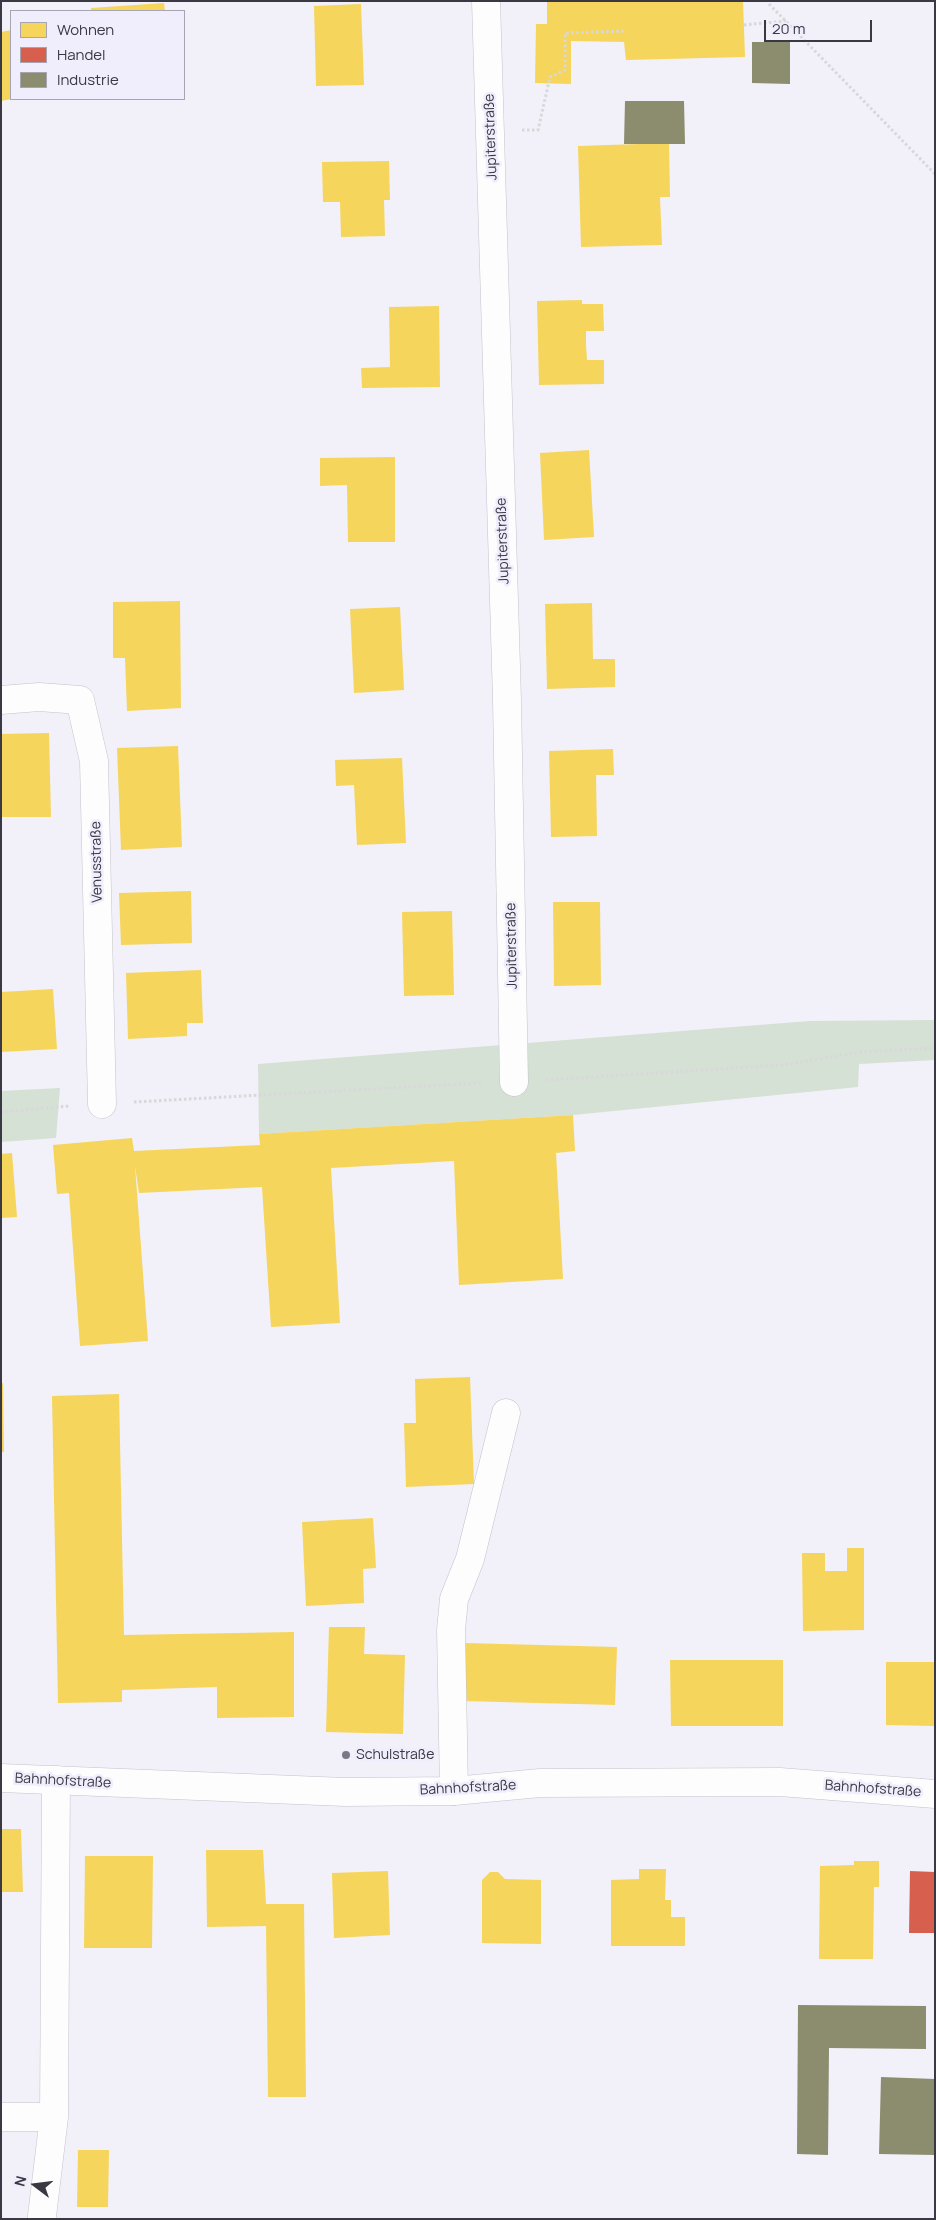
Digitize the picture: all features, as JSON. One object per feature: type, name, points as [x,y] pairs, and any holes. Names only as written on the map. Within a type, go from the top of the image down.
[{"type":"street","name":"Jupiterstraße","points":[[486,1],[492,129],[507,700],[514,1082]]},
{"type":"street","name":"Venusstraße","points":[[1,700],[39,697],[80,700],[94,761],[102,1104]]},
{"type":"street","points":[[454,1791],[450,1630],[454,1599],[470,1559],[506,1413]]},
{"type":"street","name":"Bahnhofstraße","points":[[1,1778],[345,1792],[454,1791],[540,1783],[780,1782],[935,1794]]},
{"type":"street","points":[[42,2216],[54,2117],[56,1780]]},
{"type":"street","points":[[1,2117],[54,2117]]},
{"type":"path","points":[[769,4],[935,174]]},
{"type":"path","points":[[744,25],[786,21]]},
{"type":"path","points":[[492,129],[538,130],[550,76],[564,70],[565,33],[625,30]]},
{"type":"path","points":[[1,1112],[102,1104],[514,1082],[783,1065],[862,1052],[935,1048]]},
{"type":"shaded area","points":[[935,1020],[935,1060],[859,1064],[858,1087],[573,1115],[259,1134],[258,1064],[810,1021]]},
{"type":"shaded area","points":[[60,1088],[56,1138],[1,1142],[1,1091]]},
{"type":"building: Wohnen","points":[[547,1],[743,1],[745,57],[626,60],[624,42],[571,41],[571,84],[535,83],[536,24],[547,24]]},
{"type":"building: Wohnen","points":[[164,3],[165,10],[91,10],[91,8]]},
{"type":"building: Wohnen","points":[[361,4],[364,85],[316,86],[314,6]]},
{"type":"building: Wohnen","points":[[10,30],[10,99],[1,101],[1,32]]},
{"type":"building: Wohnen","points":[[669,143],[670,197],[660,197],[662,245],[581,247],[578,146]]},
{"type":"building: Wohnen","points":[[389,161],[390,200],[384,200],[385,236],[341,237],[340,202],[323,202],[322,162]]},
{"type":"building: Wohnen","points":[[582,300],[582,304],[603,304],[604,331],[586,331],[586,345],[587,360],[604,360],[604,384],[539,385],[537,301]]},
{"type":"building: Wohnen","points":[[439,306],[440,387],[362,388],[361,368],[390,367],[389,307]]},
{"type":"building: Wohnen","points":[[589,450],[594,537],[544,540],[540,453]]},
{"type":"building: Wohnen","points":[[395,457],[395,542],[348,542],[347,485],[320,486],[320,458]]},
{"type":"building: Wohnen","points":[[180,601],[181,708],[127,711],[125,658],[113,658],[113,602]]},
{"type":"building: Wohnen","points":[[592,603],[593,659],[615,659],[615,687],[547,689],[545,604]]},
{"type":"building: Wohnen","points":[[400,607],[404,690],[354,693],[350,609]]},
{"type":"building: Wohnen","points":[[49,733],[51,817],[1,817],[1,734]]},
{"type":"building: Wohnen","points":[[178,746],[182,847],[121,850],[117,748]]},
{"type":"building: Wohnen","points":[[613,749],[614,775],[596,775],[597,836],[551,837],[549,751]]},
{"type":"building: Wohnen","points":[[402,758],[406,843],[357,845],[354,785],[336,786],[335,760]]},
{"type":"building: Wohnen","points":[[191,891],[192,943],[121,945],[119,893]]},
{"type":"building: Wohnen","points":[[553,902],[600,902],[601,985],[554,986]]},
{"type":"building: Wohnen","points":[[452,911],[454,995],[404,996],[402,912]]},
{"type":"building: Wohnen","points":[[201,970],[203,1023],[187,1023],[187,1036],[128,1039],[126,973]]},
{"type":"building: Wohnen","points":[[53,989],[57,1049],[1,1052],[1,992]]},
{"type":"building: Wohnen","points":[[573,1115],[575,1151],[556,1153],[563,1279],[459,1285],[454,1161],[331,1168],[340,1323],[271,1327],[262,1187],[139,1193],[135,1166],[148,1341],[80,1346],[69,1193],[57,1194],[53,1145],[132,1138],[134,1151],[260,1145],[259,1134]]},
{"type":"building: Wohnen","points":[[12,1153],[17,1217],[1,1218],[1,1154]]},
{"type":"building: Wohnen","points":[[470,1377],[474,1484],[406,1487],[404,1423],[416,1423],[415,1379]]},
{"type":"building: Wohnen","points":[[1,1383],[3,1383],[4,1452],[1,1452]]},
{"type":"building: Wohnen","points":[[119,1394],[124,1635],[294,1632],[294,1717],[217,1718],[217,1687],[122,1690],[122,1702],[58,1703],[52,1396]]},
{"type":"building: Wohnen","points":[[373,1518],[376,1568],[363,1569],[364,1603],[306,1606],[302,1522]]},
{"type":"building: Wohnen","points":[[847,1548],[864,1548],[864,1630],[803,1631],[802,1553],[825,1553],[825,1571],[847,1571]]},
{"type":"building: Wohnen","points":[[329,1627],[365,1627],[364,1654],[405,1655],[403,1734],[326,1732]]},
{"type":"building: Wohnen","points":[[464,1643],[617,1647],[615,1705],[462,1701]]},
{"type":"building: Wohnen","points":[[670,1660],[783,1660],[783,1726],[671,1726]]},
{"type":"building: Wohnen","points":[[886,1662],[935,1662],[935,1726],[886,1725]]},
{"type":"building: Wohnen","points":[[1,1829],[21,1829],[23,1892],[1,1892]]},
{"type":"building: Wohnen","points":[[206,1850],[263,1850],[266,1904],[304,1904],[306,2097],[268,2097],[266,1926],[207,1927]]},
{"type":"building: Wohnen","points":[[85,1856],[153,1856],[152,1948],[84,1948]]},
{"type":"building: Wohnen","points":[[854,1861],[879,1861],[879,1887],[874,1887],[873,1959],[819,1959],[820,1866],[854,1865]]},
{"type":"building: Wohnen","points":[[639,1869],[666,1869],[665,1900],[671,1900],[671,1917],[685,1917],[685,1946],[611,1946],[611,1880],[639,1879]]},
{"type":"building: Wohnen","points":[[388,1871],[390,1935],[334,1938],[332,1873]]},
{"type":"building: Wohnen","points":[[490,1872],[498,1872],[505,1879],[541,1880],[541,1944],[482,1943],[482,1880]]},
{"type":"building: Wohnen","points":[[78,2150],[109,2150],[108,2207],[77,2207]]},
{"type":"building: Handel","points":[[910,1871],[935,1872],[935,1933],[909,1933]]},
{"type":"building: Industrie","points":[[752,42],[790,42],[790,84],[752,83]]},
{"type":"building: Industrie","points":[[625,101],[684,101],[685,144],[624,144]]},
{"type":"building: Industrie","points":[[798,2005],[926,2006],[926,2049],[829,2048],[828,2155],[797,2154]]},
{"type":"building: Industrie","points":[[881,2077],[935,2079],[935,2155],[879,2154]]},
{"type":"place","name":"Schulstraße","points":[[346,1755]]}]
